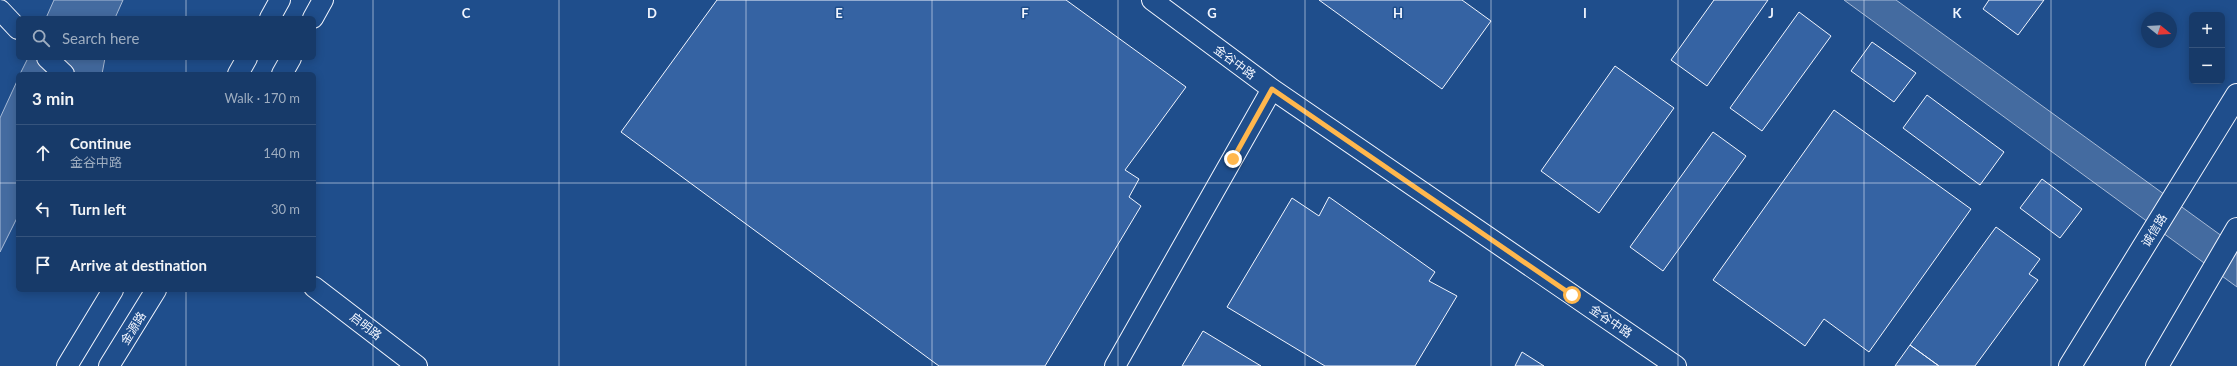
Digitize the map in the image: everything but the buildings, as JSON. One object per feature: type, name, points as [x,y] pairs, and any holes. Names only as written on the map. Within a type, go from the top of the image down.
[{"type":"main road","name":"诚信路","points":[[2070,366],[2237,95]]},
{"type":"main road","points":[[2157,366],[2236,230]]},
{"type":"street","points":[[271,16],[280,0]]},
{"type":"street","points":[[314,16],[323,0]]},
{"type":"street","name":"金谷中路","points":[[1152,0],[1272,89],[1676,366]]},
{"type":"street","points":[[0,10],[16,27]]},
{"type":"street","points":[[49,60],[62,72]]},
{"type":"street","points":[[239,72],[246,60]]},
{"type":"street","points":[[283,72],[290,60]]},
{"type":"street","points":[[1115,366],[1272,89]]},
{"type":"street","name":"启明路","points":[[316,288],[417,366]]},
{"type":"street","points":[[67,366],[112,292]]},
{"type":"street","name":"金源路","points":[[109,366],[155,292]]},
{"type":"water","points":[[54,0],[123,0],[116,16],[47,16]]},
{"type":"water","points":[[1844,0],[1896,0],[2237,247],[2237,287]]},
{"type":"water","points":[[27,60],[105,60],[102,72],[21,72]]},
{"type":"water","points":[[16,83],[16,220],[0,252],[0,118]]},
{"type":"route","points":[[1233,159],[1272,89],[1572,295]]}]
